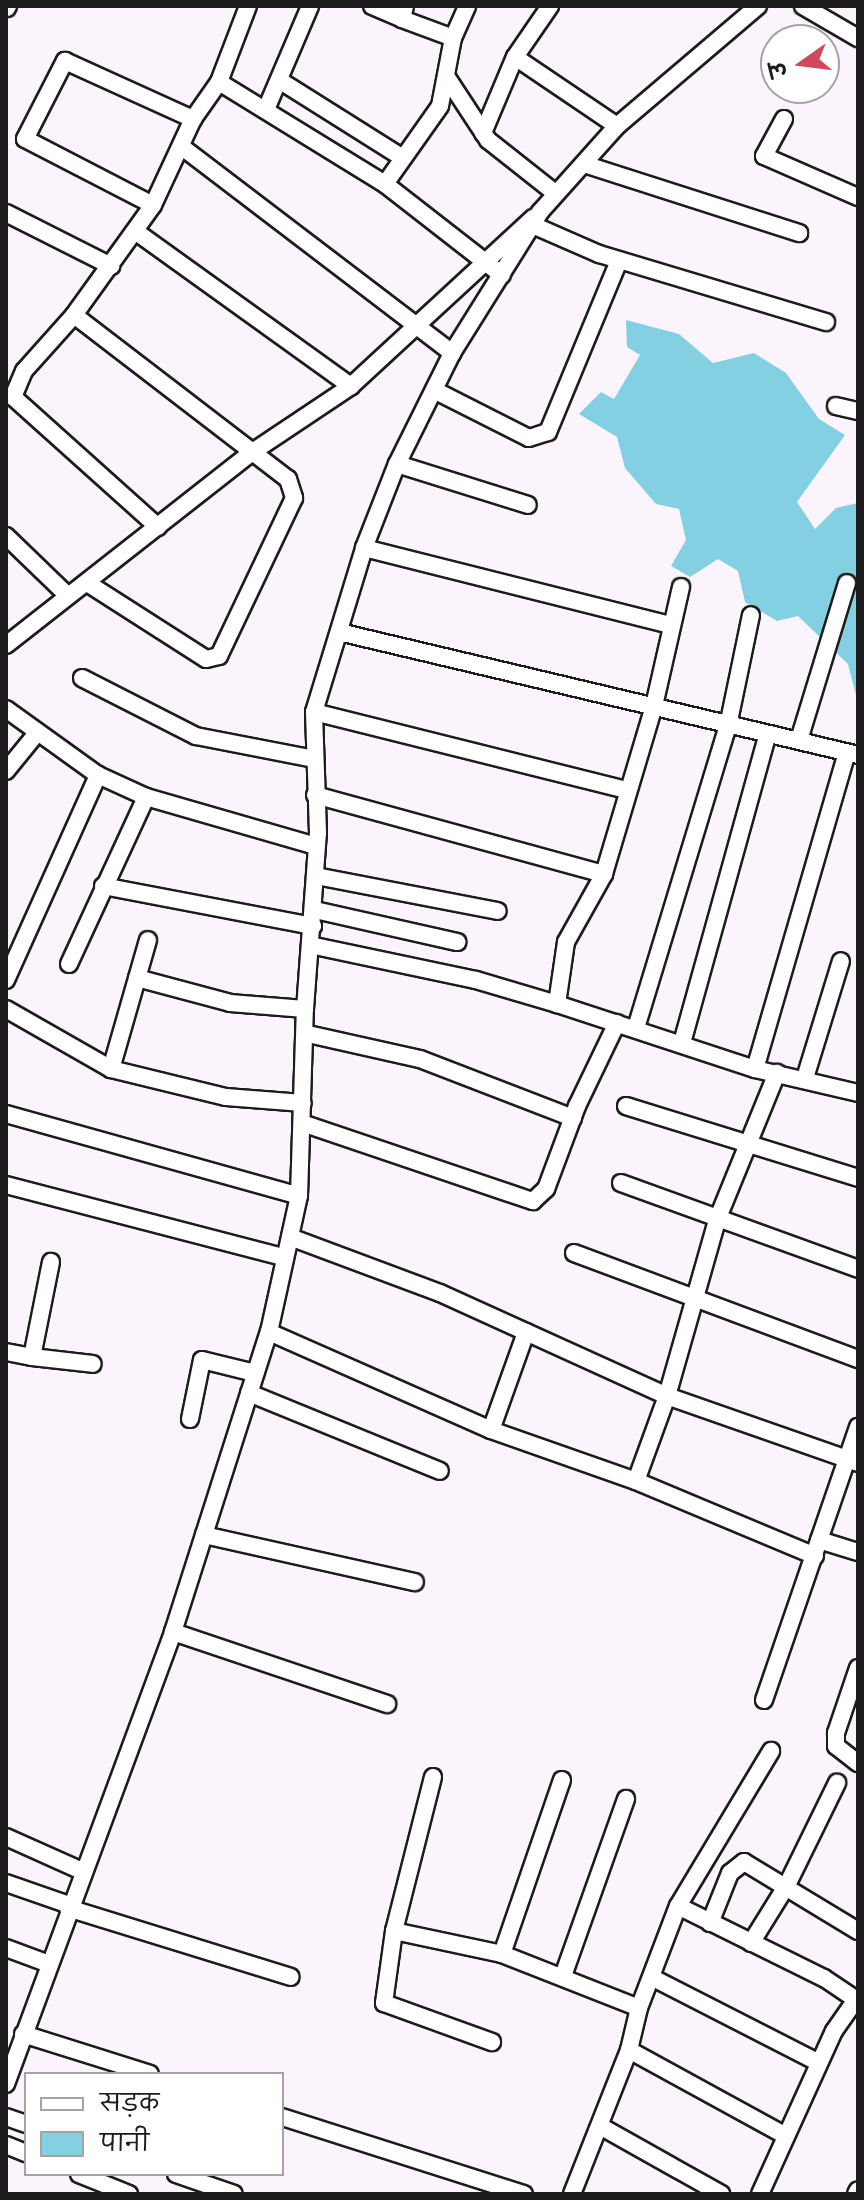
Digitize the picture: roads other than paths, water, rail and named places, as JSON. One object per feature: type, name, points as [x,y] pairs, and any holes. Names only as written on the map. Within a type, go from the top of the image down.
[{"type":"street","points":[[158,527],[10,395],[24,371],[74,315],[153,205],[193,119],[219,82],[248,6]]},
{"type":"street","points":[[267,107],[310,6]]},
{"type":"street","points":[[372,6],[404,12],[453,38]]},
{"type":"street","points":[[385,184],[440,106],[453,38],[467,6]]},
{"type":"street","points":[[483,133],[515,57],[550,6]]},
{"type":"street","points":[[6,2084],[82,1871],[173,1632],[269,1332],[282,1257],[299,1196],[308,1034],[305,1009],[316,876],[314,712],[364,548],[397,464],[452,353],[555,193],[587,165],[617,126],[758,6]]},
{"type":"street","points":[[803,6],[858,38]]},
{"type":"street","points":[[515,57],[617,126]]},
{"type":"street","points":[[153,205],[25,139],[65,61],[193,119]]},
{"type":"street","points":[[446,76],[483,133],[508,161],[555,193]]},
{"type":"street","points":[[279,80],[403,158]]},
{"type":"street","points":[[219,82],[267,107],[385,184],[502,275]]},
{"type":"street","points":[[784,119],[764,156],[858,197]]},
{"type":"street","points":[[182,147],[452,353]]},
{"type":"street","points":[[587,165],[799,233]]},
{"type":"street","points":[[6,213],[111,266]]},
{"type":"street","points":[[6,645],[251,453],[351,386],[484,259],[537,219]]},
{"type":"street","points":[[537,219],[619,261],[826,322]]},
{"type":"street","points":[[135,231],[351,386]]},
{"type":"street","points":[[434,390],[529,438],[548,432],[619,261]]},
{"type":"street","points":[[74,315],[288,479],[294,498],[219,656],[206,659],[87,583]]},
{"type":"street","points":[[836,406],[858,411]]},
{"type":"street","points":[[397,464],[528,505]]},
{"type":"street","points":[[6,536],[67,595]]},
{"type":"street","points":[[364,548],[671,625]]},
{"type":"street","points":[[799,740],[847,583]]},
{"type":"street","points":[[557,1004],[566,942],[604,874],[654,706],[681,587]]},
{"type":"street","points":[[636,1028],[728,726],[751,615]]},
{"type":"street","points":[[339,632],[853,754],[755,1069]]},
{"type":"street","points":[[82,678],[196,736],[314,759]]},
{"type":"street","points":[[6,709],[98,775],[146,797],[316,846]]},
{"type":"street","points":[[314,712],[627,790]]},
{"type":"street","points":[[6,771],[37,733]]},
{"type":"street","points":[[682,1043],[767,736]]},
{"type":"street","points":[[6,980],[98,775]]},
{"type":"street","points":[[315,795],[604,874]]},
{"type":"street","points":[[69,964],[146,797]]},
{"type":"street","points":[[316,876],[498,911]]},
{"type":"street","points":[[103,886],[457,942]]},
{"type":"street","points":[[111,1069],[148,940]]},
{"type":"street","points":[[310,945],[476,980],[636,1028],[755,1069],[805,1078],[858,1093]]},
{"type":"street","points":[[805,1078],[841,961]]},
{"type":"street","points":[[137,978],[230,1003],[305,1009]]},
{"type":"street","points":[[6,1008],[111,1069],[226,1097],[303,1103]]},
{"type":"street","points":[[302,1123],[533,1201],[546,1189],[573,1118],[617,1023]]},
{"type":"street","points":[[308,1034],[420,1059],[573,1118]]},
{"type":"street","points":[[636,1481],[667,1396],[717,1220],[777,1073]]},
{"type":"street","points":[[626,1106],[748,1147],[858,1178]]},
{"type":"street","points":[[6,1114],[299,1196]]},
{"type":"street","points":[[621,1183],[858,1269]]},
{"type":"street","points":[[6,1185],[282,1257]]},
{"type":"street","points":[[290,1237],[440,1293],[667,1396],[852,1462]]},
{"type":"street","points":[[574,1253],[695,1302],[858,1359]]},
{"type":"street","points":[[32,1357],[51,1262]]},
{"type":"street","points":[[269,1332],[491,1430],[817,1548],[858,1552]]},
{"type":"street","points":[[491,1430],[526,1332]]},
{"type":"street","points":[[6,1352],[93,1364]]},
{"type":"street","points":[[190,1419],[202,1360],[255,1373]]},
{"type":"street","points":[[249,1393],[440,1471]]},
{"type":"street","points":[[764,1700],[817,1548],[852,1462],[858,1427]]},
{"type":"street","points":[[204,1535],[415,1582]]},
{"type":"street","points":[[173,1632],[387,1704]]},
{"type":"street","points":[[858,1668],[836,1733],[836,1746],[858,1763]]},
{"type":"street","points":[[572,2194],[629,2050],[639,2008],[678,1906],[771,1751]]},
{"type":"street","points":[[433,1777],[394,1931],[384,2003],[492,2042]]},
{"type":"street","points":[[502,1954],[562,1780]]},
{"type":"street","points":[[751,1943],[787,1885],[837,1783]]},
{"type":"street","points":[[563,1976],[626,1799]]},
{"type":"street","points":[[6,1837],[82,1871]]},
{"type":"street","points":[[710,1923],[737,1864],[761,1868],[857,1929]]},
{"type":"street","points":[[6,1883],[69,1907],[291,1977]]},
{"type":"street","points":[[678,1906],[824,1978],[857,2000],[819,2063],[760,2194]]},
{"type":"street","points":[[394,1931],[502,1954],[639,2008]]},
{"type":"street","points":[[6,1948],[49,1964]]},
{"type":"street","points":[[653,1978],[819,2063]]},
{"type":"street","points":[[23,2034],[144,2072]]},
{"type":"street","points":[[629,2050],[784,2135]]},
{"type":"street","points":[[284,2118],[524,2194]]},
{"type":"street","points":[[600,2126],[721,2194]]},
{"type":"street","points":[[84,2176],[129,2194]]},
{"type":"street","points":[[182,2176],[234,2194]]},
{"type":"water","points":[[626,320],[679,334],[713,363],[754,353],[786,373],[819,419],[845,435],[797,502],[815,529],[836,508],[858,503],[858,703],[848,664],[798,616],[777,621],[745,602],[738,571],[718,559],[690,577],[671,566],[686,540],[679,509],[656,504],[625,468],[617,437],[579,414],[601,392],[614,399],[640,355],[627,347]]}]
